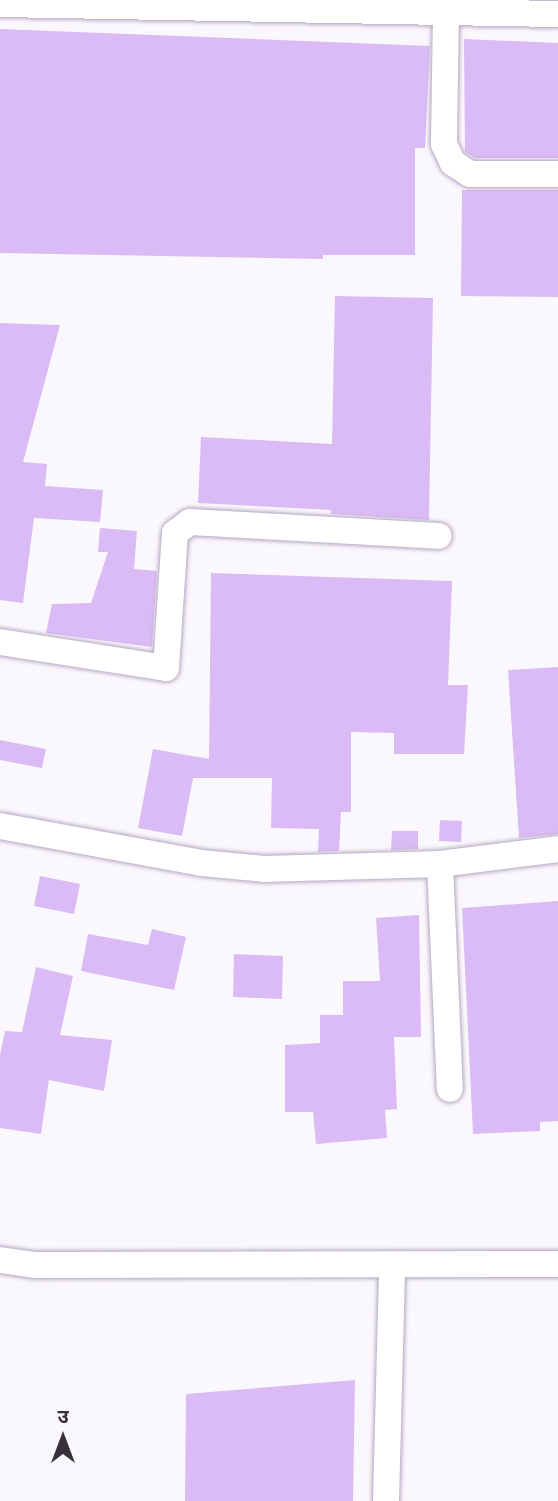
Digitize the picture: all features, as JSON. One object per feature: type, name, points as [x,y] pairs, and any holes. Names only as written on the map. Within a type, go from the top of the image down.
[{"type":"street","points":[[0,4],[558,14]]},
{"type":"street","points":[[446,12],[444,144],[453,163],[470,174],[558,174]]},
{"type":"street","points":[[0,642],[113,662],[166,668],[175,533],[190,522],[439,536]]},
{"type":"street","points":[[0,826],[201,863],[264,869],[440,864],[558,849]]},
{"type":"street","points":[[440,864],[450,1089]]},
{"type":"street","points":[[0,1261],[36,1265],[558,1264]]},
{"type":"street","points":[[386,1501],[392,1266]]},
{"type":"building","points":[[0,29],[430,46],[425,148],[415,148],[415,255],[323,255],[323,259],[0,253]]},
{"type":"building","points":[[464,39],[558,43],[558,158],[475,158],[465,152]]},
{"type":"building","points":[[462,190],[558,190],[558,297],[461,296]]},
{"type":"building","points":[[335,296],[433,298],[429,520],[331,514],[331,510],[198,503],[201,437],[332,444]]},
{"type":"building","points":[[0,323],[60,325],[23,462],[47,464],[45,486],[103,490],[100,522],[34,518],[23,603],[0,600]]},
{"type":"building","points":[[100,528],[137,531],[134,569],[157,571],[152,647],[46,633],[52,604],[91,603],[108,552],[98,552]]},
{"type":"building","points":[[211,573],[452,581],[448,685],[468,685],[464,754],[394,754],[394,733],[351,732],[351,812],[341,812],[339,851],[318,852],[319,829],[271,828],[272,778],[193,778],[182,836],[138,828],[153,749],[209,759]]},
{"type":"building","points":[[558,667],[558,834],[519,838],[508,670]]},
{"type":"building","points":[[0,740],[46,749],[42,768],[0,760]]},
{"type":"building","points":[[440,820],[462,821],[461,842],[439,841]]},
{"type":"building","points":[[392,831],[418,831],[418,849],[391,850]]},
{"type":"building","points":[[40,876],[80,884],[74,914],[34,906]]},
{"type":"building","points":[[558,901],[558,1121],[540,1122],[540,1131],[473,1134],[462,908]]},
{"type":"building","points":[[419,915],[421,1037],[394,1037],[397,1109],[385,1110],[387,1138],[316,1144],[313,1112],[285,1112],[285,1045],[320,1043],[320,1015],[343,1015],[343,981],[380,981],[376,918]]},
{"type":"building","points":[[152,929],[186,937],[174,990],[81,971],[88,934],[148,945]]},
{"type":"building","points":[[234,954],[283,956],[282,999],[233,997]]},
{"type":"building","points":[[36,967],[73,976],[60,1035],[112,1040],[104,1091],[49,1080],[41,1134],[0,1128],[0,1055],[5,1031],[22,1032]]},
{"type":"building","points":[[355,1380],[353,1501],[185,1501],[186,1394]]}]
